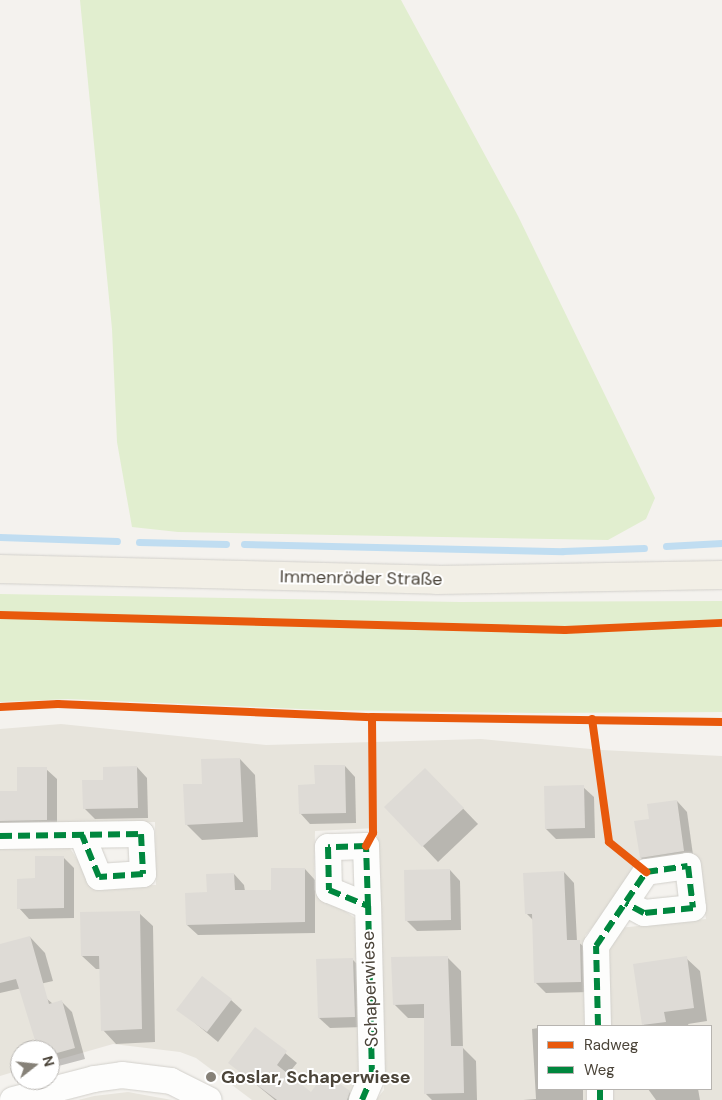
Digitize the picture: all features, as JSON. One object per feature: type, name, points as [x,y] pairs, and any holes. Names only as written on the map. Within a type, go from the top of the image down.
[{"type":"main road","name":"Immenröder Straße","points":[[0,569],[437,580],[722,575]]},
{"type":"street","points":[[0,836],[82,835]]},
{"type":"street","points":[[598,1025],[596,946],[625,904]]},
{"type":"street","name":"Schaperwiese","points":[[362,1100],[372,1077],[368,906]]},
{"type":"street","points":[[13,1100],[94,1079],[122,1075],[171,1081],[209,1100]]},
{"type":"shaded area","points":[[61,724],[266,745],[481,739],[602,750],[722,756],[722,1100],[613,1100],[612,1090],[712,1090],[712,1025],[610,1025],[607,944],[619,928],[706,919],[695,855],[645,863],[585,936],[587,1025],[537,1025],[537,1090],[589,1090],[589,1100],[376,1100],[384,1090],[377,828],[315,831],[314,890],[358,920],[363,1080],[348,1100],[252,1100],[196,1058],[180,1052],[113,1044],[60,1059],[60,1040],[10,1040],[10,1073],[0,1076],[0,847],[68,845],[94,886],[156,885],[155,822],[0,825],[0,729]]},
{"type":"shaded area","points":[[128,1092],[172,1100],[78,1100],[94,1096]]},
{"type":"green space","points":[[80,0],[401,0],[518,216],[655,498],[646,519],[608,540],[178,532],[132,527],[117,442],[112,329]]},
{"type":"green space","points":[[0,594],[460,602],[722,601],[722,712],[535,713],[325,710],[68,699],[0,702]]},
{"type":"building","points":[[240,758],[243,822],[185,825],[183,784],[202,784],[201,759]]},
{"type":"building","points":[[314,765],[345,765],[346,813],[299,814],[298,785],[315,784]]},
{"type":"building","points":[[137,766],[138,808],[83,809],[82,780],[103,780],[103,767]]},
{"type":"building","points":[[17,767],[47,767],[47,820],[0,821],[0,791],[17,791]]},
{"type":"building","points":[[425,768],[464,808],[422,847],[384,807]]},
{"type":"building","points":[[584,785],[585,828],[545,829],[544,786]]},
{"type":"building","points":[[677,800],[684,851],[640,858],[634,821],[649,819],[647,804]]},
{"type":"building","points":[[35,856],[64,856],[64,908],[17,909],[17,879],[35,878]]},
{"type":"building","points":[[271,868],[305,868],[305,922],[186,925],[185,893],[207,892],[206,874],[234,873],[235,890],[271,890]]},
{"type":"building","points":[[450,869],[451,920],[405,921],[404,870]]},
{"type":"building","points":[[564,871],[567,940],[580,940],[581,982],[534,983],[532,914],[525,914],[523,873]]},
{"type":"building","points":[[140,911],[142,1029],[101,1031],[99,956],[81,956],[80,912]]},
{"type":"building","points":[[30,936],[49,1004],[62,1000],[75,1048],[60,1052],[60,1040],[35,1040],[16,979],[0,983],[0,944]]},
{"type":"building","points":[[448,956],[451,1046],[463,1046],[464,1093],[424,1094],[424,1004],[393,1005],[391,957]]},
{"type":"building","points":[[687,956],[694,1008],[664,1012],[666,1022],[642,1025],[633,964]]},
{"type":"building","points":[[353,958],[355,1017],[318,1018],[316,959]]},
{"type":"building","points":[[202,976],[232,999],[207,1032],[176,1010]]},
{"type":"building","points":[[255,1027],[287,1051],[277,1065],[311,1092],[325,1073],[350,1091],[347,1100],[277,1100],[228,1063]]},
{"type":"waterway","points":[[0,537],[117,541]]},
{"type":"waterway","points":[[139,542],[226,544]]},
{"type":"waterway","points":[[666,546],[722,543]]},
{"type":"waterway","points":[[244,544],[563,551],[644,548]]},
{"type":"marked path","points":[[0,836],[141,834],[143,874],[99,877],[82,835]]},
{"type":"marked path","points":[[362,1100],[372,1077],[368,906],[366,846],[328,847],[329,890],[368,906]]},
{"type":"marked path","points":[[688,866],[693,908],[644,913],[625,903],[646,872],[688,866]]},
{"type":"marked path","points":[[598,1025],[596,946],[625,903]]},
{"type":"marked path","points":[[600,1090],[600,1100]]},
{"type":"cycle path","points":[[0,615],[565,630],[722,623]]},
{"type":"cycle path","points":[[0,707],[58,704],[372,717],[722,722]]},
{"type":"cycle path","points":[[366,846],[373,833],[372,717]]},
{"type":"cycle path","points":[[592,719],[609,842],[646,872]]},
{"type":"place","name":"Goslar, Schaperwiese","points":[[211,1077]]}]
